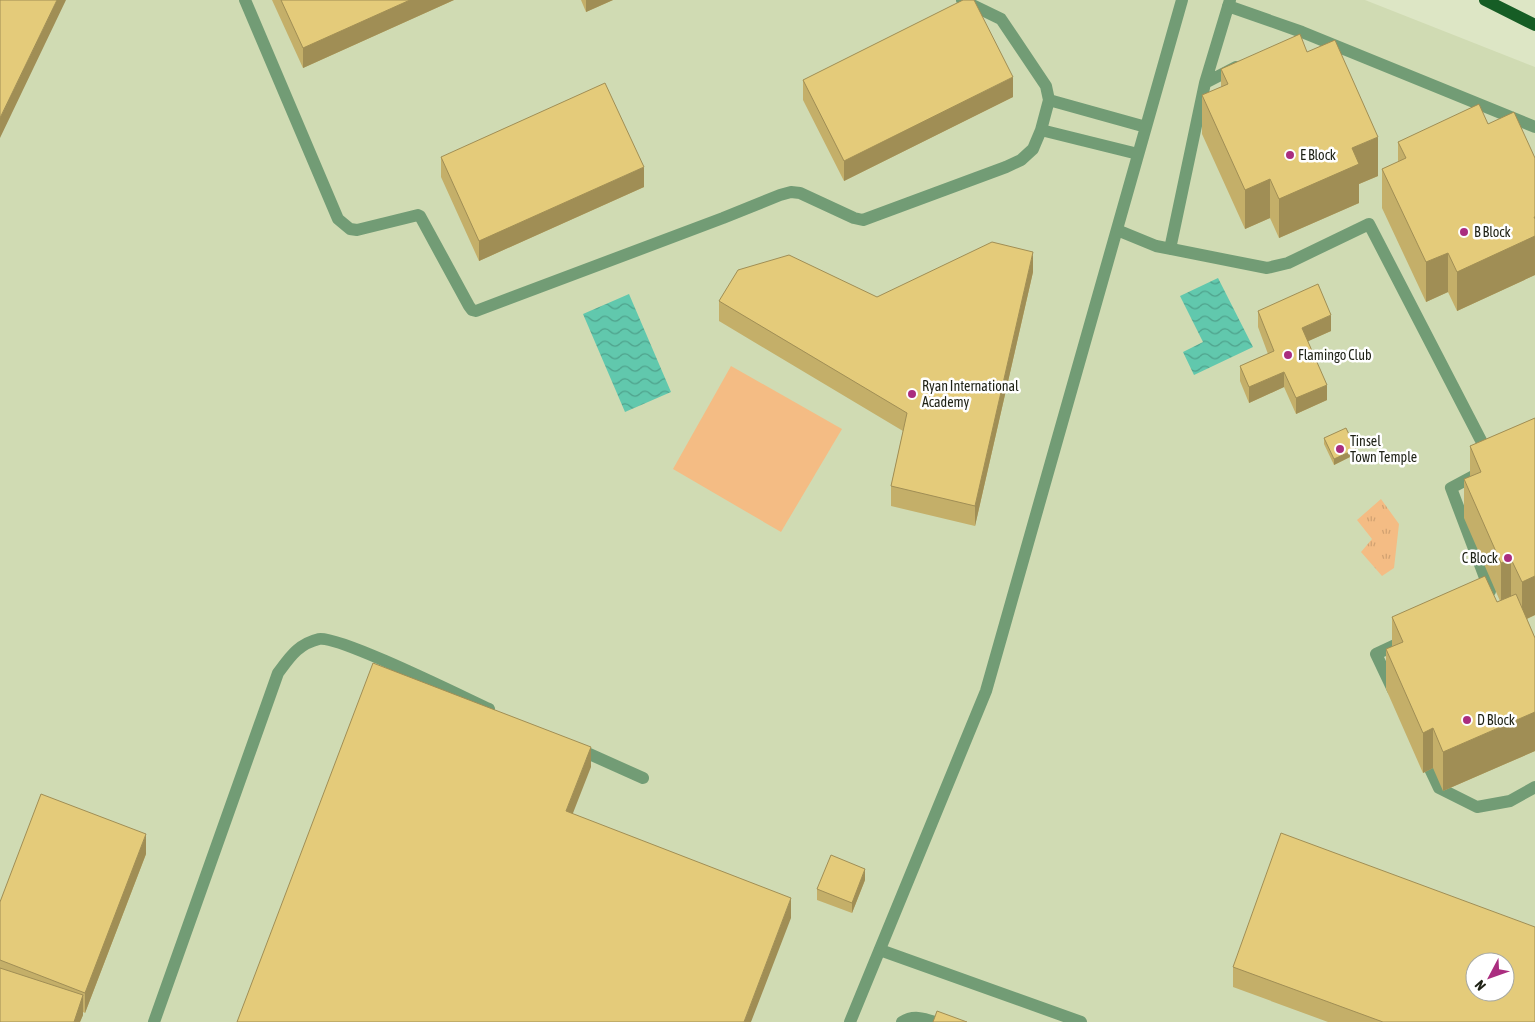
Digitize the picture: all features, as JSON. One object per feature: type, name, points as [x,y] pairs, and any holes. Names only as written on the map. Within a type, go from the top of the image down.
[{"type":"main road","points":[[1485,0],[1535,25]]},
{"type":"street","points":[[245,0],[338,219],[350,229],[357,230],[420,216],[469,306],[472,310],[476,311],[724,218],[780,195],[791,192],[800,193],[854,218],[864,220],[1021,160],[1033,150],[1042,130],[1049,100],[1046,86],[1001,19],[962,0]]},
{"type":"street","points":[[850,1022],[986,691],[1182,0]]},
{"type":"street","points":[[1170,249],[1204,83],[1229,3],[1535,127]]},
{"type":"street","points":[[1286,40],[1302,32]]},
{"type":"street","points":[[1204,83],[1245,62]]},
{"type":"street","points":[[1049,100],[1146,127]]},
{"type":"street","points":[[1042,130],[1138,154]]},
{"type":"street","points":[[1117,230],[1156,246],[1266,268],[1288,263],[1368,224],[1494,466],[1451,488],[1492,597],[1483,602]]},
{"type":"street","points":[[1397,699],[1376,654],[1414,636]]},
{"type":"street","points":[[154,1022],[278,673],[298,648],[320,639],[352,647],[498,712]]},
{"type":"street","points":[[561,741],[643,778]]},
{"type":"street","points":[[1418,743],[1439,788],[1477,807],[1510,801],[1535,787]]},
{"type":"street","points":[[880,950],[1082,1022]]},
{"type":"street","points":[[902,1022],[910,1017],[935,1022]]},
{"type":"shaded area","points":[[0,0],[1365,0],[1535,67],[1535,1022],[0,1022]]},
{"type":"green space","points":[[731,366],[842,429],[781,532],[673,469]]},
{"type":"green space","points":[[1381,499],[1399,524],[1394,568],[1382,576],[1361,552],[1372,539],[1357,520]]},
{"type":"water","points":[[1218,278],[1253,347],[1194,375],[1183,352],[1203,342],[1180,296]]},
{"type":"water","points":[[629,294],[671,392],[625,412],[583,314]]},
{"type":"building","points":[[0,0],[57,0],[0,118]]},
{"type":"building","points":[[281,0],[410,0],[303,48]]},
{"type":"building","points":[[963,0],[974,0],[1013,77],[844,161],[803,80]]},
{"type":"building","name":"E Block","points":[[1300,34],[1307,52],[1335,40],[1378,137],[1352,148],[1359,164],[1279,199],[1270,179],[1245,190],[1202,95],[1228,84],[1221,69]]},
{"type":"building","points":[[605,83],[644,167],[479,241],[441,157]]},
{"type":"building","name":"B Block","points":[[1479,104],[1488,124],[1514,112],[1535,158],[1535,236],[1457,272],[1448,253],[1426,262],[1382,169],[1406,158],[1398,142]]},
{"type":"building","points":[[992,242],[1033,252],[975,506],[891,486],[907,413],[719,301],[738,270],[789,255],[877,297]]},
{"type":"building","name":"Flamingo Club","points":[[1318,284],[1331,315],[1302,328],[1327,385],[1296,398],[1284,372],[1249,387],[1240,366],[1274,351],[1258,311]]},
{"type":"building","name":"C Block","points":[[1535,418],[1535,576],[1522,582],[1511,559],[1501,563],[1464,479],[1481,472],[1470,446]]},
{"type":"building","name":"Tinsel Town Temple","points":[[1346,428],[1356,449],[1334,459],[1324,438]]},
{"type":"building","name":"D Block","points":[[1485,576],[1497,602],[1516,594],[1535,638],[1535,712],[1443,752],[1433,728],[1423,733],[1386,649],[1403,642],[1392,617]]},
{"type":"building","points":[[373,663],[591,747],[566,811],[791,898],[744,1022],[237,1022]]},
{"type":"building","points":[[41,794],[146,834],[85,993],[0,960],[0,902]]},
{"type":"building","points":[[1281,833],[1535,927],[1535,1022],[1383,1022],[1233,967]]},
{"type":"building","points":[[831,855],[865,869],[852,903],[817,889]]},
{"type":"building","points":[[0,968],[83,995],[74,1022],[0,1022]]},
{"type":"building","points":[[937,1011],[967,1022],[933,1022]]},
{"type":"place","name":"E Block","points":[[1290,155]]},
{"type":"place","name":"B Block","points":[[1464,232]]},
{"type":"place","name":"Flamingo Club","points":[[1288,355]]},
{"type":"place","name":"Ryan International Academy","points":[[912,394]]},
{"type":"place","name":"Tinsel Town Temple","points":[[1340,449]]},
{"type":"place","name":"C Block","points":[[1508,558]]},
{"type":"place","name":"D Block","points":[[1467,720]]}]
